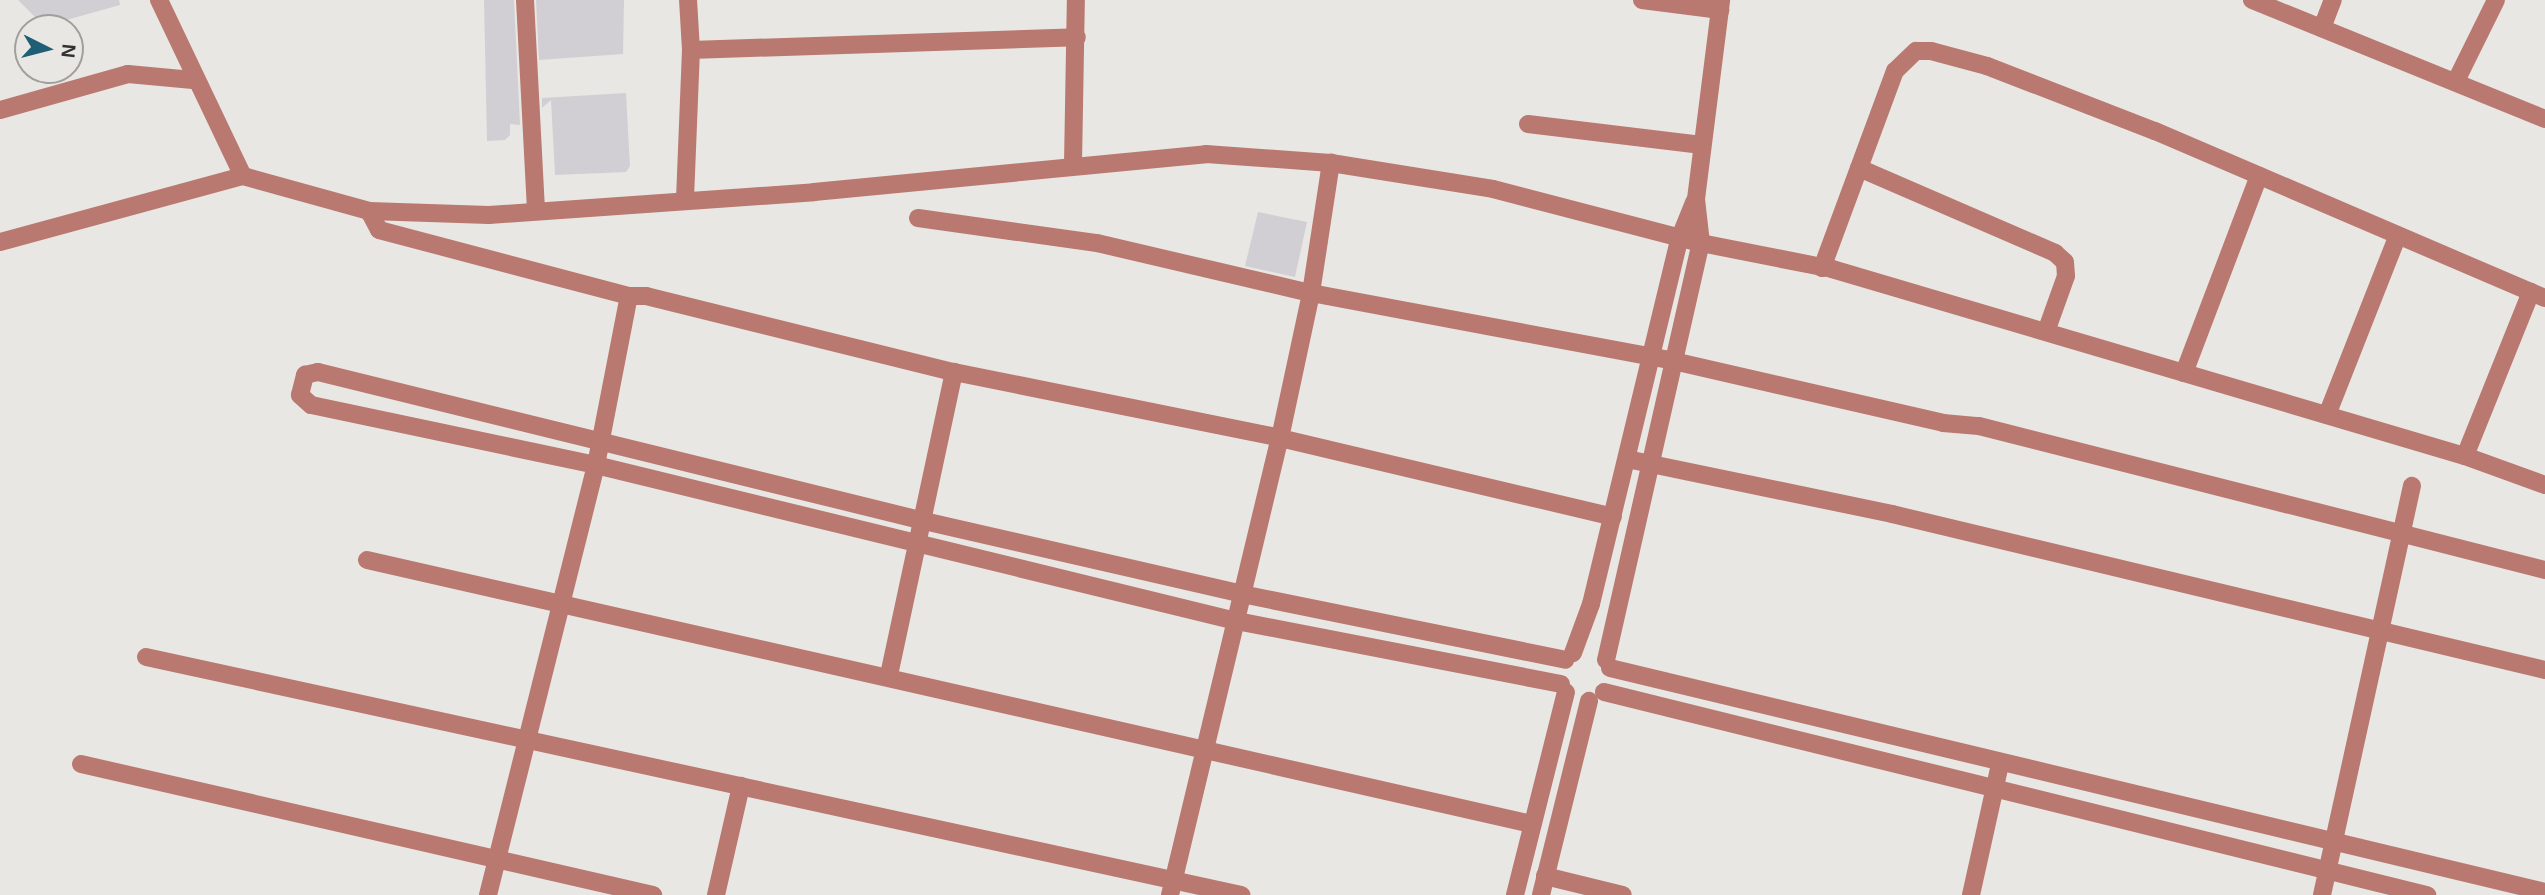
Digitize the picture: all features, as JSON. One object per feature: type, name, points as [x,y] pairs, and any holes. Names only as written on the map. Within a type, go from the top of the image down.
[{"type":"street","points":[[159,0],[193,80],[243,176]]},
{"type":"street","points":[[525,0],[536,211]]},
{"type":"street","points":[[685,199],[691,50],[688,0]]},
{"type":"street","points":[[1073,164],[1076,0]]},
{"type":"street","points":[[1541,895],[1608,664],[1648,463],[1701,243],[1696,199],[1721,5],[1642,0]]},
{"type":"street","points":[[2252,0],[2545,119]]},
{"type":"street","points":[[2322,28],[2333,0]]},
{"type":"street","points":[[2456,81],[2496,0]]},
{"type":"street","points":[[691,50],[1077,37]]},
{"type":"street","points":[[1822,268],[1895,71],[1916,51],[1931,51],[2000,71],[2259,176],[2538,295],[2465,456]]},
{"type":"street","points":[[0,110],[96,79],[128,74],[193,80]]},
{"type":"street","points":[[1528,124],[1702,145]]},
{"type":"street","points":[[0,243],[243,176],[369,211],[489,215],[685,199],[814,192],[1073,164],[1206,154],[1331,163],[1493,189],[1701,243],[1822,268],[2465,456],[2545,485]]},
{"type":"street","points":[[1172,887],[1280,438],[1311,293],[1331,163]]},
{"type":"street","points":[[1859,168],[2056,253],[2064,262],[2066,276],[2046,332]]},
{"type":"street","points":[[2183,373],[2259,176]]},
{"type":"street","points":[[1515,895],[1569,657],[1614,517],[1680,237],[1696,199]]},
{"type":"street","points":[[369,211],[379,230],[629,296],[646,296],[954,372],[1280,438],[1614,517]]},
{"type":"street","points":[[918,218],[1097,243],[1311,293],[1671,361],[1943,422],[1979,426],[2545,570]]},
{"type":"street","points":[[2327,415],[2398,235]]},
{"type":"street","points":[[488,895],[602,440],[629,296]]},
{"type":"street","points":[[2427,895],[1564,688],[1236,621],[596,465],[311,405],[300,395],[309,371],[318,372],[924,521],[1242,594],[1569,657],[1589,650],[1608,664],[2000,764],[2545,892]]},
{"type":"street","points":[[889,675],[954,372]]},
{"type":"street","points":[[1627,459],[1892,514],[2384,629],[2545,670]]},
{"type":"street","points":[[2322,895],[2384,629],[2413,486]]},
{"type":"street","points":[[367,560],[889,675],[1204,751],[1532,824]]},
{"type":"street","points":[[146,657],[528,743],[741,786],[1172,887],[1241,895]]},
{"type":"street","points":[[81,764],[653,895]]},
{"type":"street","points":[[1971,895],[2000,764]]},
{"type":"street","points":[[716,895],[741,786]]},
{"type":"street","points":[[1545,876],[1623,895]]},
{"type":"building","points":[[18,0],[119,0],[120,5],[84,15],[32,14]]},
{"type":"building","points":[[484,0],[514,0],[520,125],[510,124],[510,135],[505,140],[487,141]]},
{"type":"building","points":[[536,0],[624,0],[623,54],[539,60]]},
{"type":"building","points":[[626,93],[630,166],[626,172],[555,175],[551,100],[542,108],[542,98]]},
{"type":"building","points":[[1258,212],[1307,222],[1295,277],[1245,266]]}]
